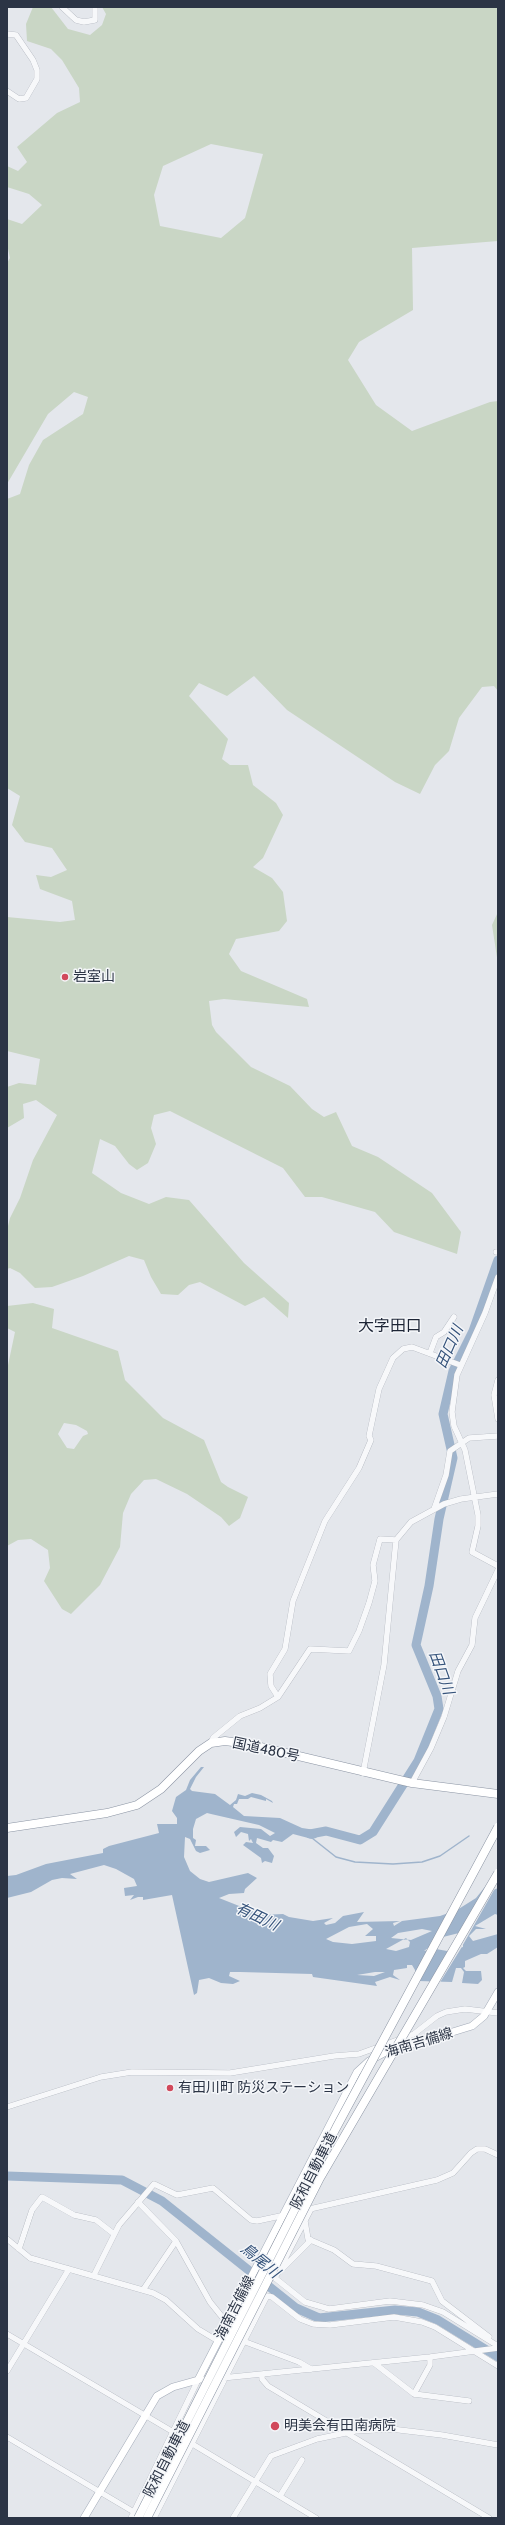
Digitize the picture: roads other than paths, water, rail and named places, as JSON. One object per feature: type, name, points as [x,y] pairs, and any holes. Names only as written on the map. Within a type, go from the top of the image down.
[{"type":"highway","name":"国道480号","points":[[211,1743],[225,1741],[248,1744],[363,1773],[410,1783],[498,1794]]},
{"type":"highway","points":[[7,1828],[106,1812],[137,1805],[160,1789],[192,1757],[211,1743]]},
{"type":"highway","name":"阪和自動車道","points":[[136,2515],[319,2161],[498,1828]]},
{"type":"highway","name":"阪和自動車道","points":[[147,2518],[320,2178],[498,1873]]},
{"type":"main road","name":"海南吉備線","points":[[198,2380],[349,2086],[361,2068],[384,2053],[467,2028],[481,2020],[498,1992]]},
{"type":"main road","points":[[84,2518],[157,2396],[164,2391],[198,2380]]},
{"type":"street","points":[[62,7],[76,20],[84,22],[95,20],[95,7]]},
{"type":"street","points":[[7,34],[16,35],[38,70],[38,79],[26,98],[19,99],[7,92]]},
{"type":"street","points":[[498,1276],[486,1313],[460,1364],[455,1382],[452,1412],[459,1444],[465,1450],[474,1497],[478,1526],[472,1552],[498,1566]]},
{"type":"street","points":[[430,1352],[436,1337],[444,1332],[454,1317]]},
{"type":"street","points":[[278,1696],[271,1686],[270,1674],[285,1649],[293,1601],[325,1521],[359,1468],[371,1440],[368,1436],[379,1389],[392,1358],[403,1349],[412,1347],[430,1352],[460,1364]]},
{"type":"street","points":[[498,1380],[494,1395],[498,1419]]},
{"type":"street","points":[[437,1507],[446,1475],[450,1451],[459,1444],[473,1437],[498,1436]]},
{"type":"street","points":[[363,1773],[383,1670],[396,1540],[407,1525],[437,1507],[452,1501],[498,1494]]},
{"type":"street","points":[[211,1743],[213,1738],[240,1716],[260,1708],[278,1696],[310,1649],[349,1651],[359,1631],[369,1603],[375,1580],[372,1565],[380,1539],[396,1540]]},
{"type":"street","points":[[410,1783],[431,1748],[444,1717],[458,1671],[472,1645],[475,1618],[498,1570]]},
{"type":"street","points":[[7,2107],[101,2077],[132,2072],[230,2073],[334,2056],[359,2054],[414,2034],[437,2016],[446,2012],[489,2009],[498,2013]]},
{"type":"street","points":[[94,2275],[114,2234],[153,2185],[177,2195],[213,2188],[246,2216],[257,2221],[437,2180],[453,2173],[470,2153],[477,2149],[485,2149],[498,2155]]},
{"type":"street","points":[[19,2250],[32,2210],[42,2197],[74,2215],[96,2220],[114,2234]]},
{"type":"street","points":[[138,2202],[176,2241],[210,2302],[227,2323]]},
{"type":"street","points":[[311,2209],[278,2272],[276,2280],[306,2302],[315,2306],[329,2309],[398,2301],[423,2305],[443,2312],[498,2346]]},
{"type":"street","points":[[305,2221],[311,2240],[334,2250],[356,2265],[376,2266],[432,2281],[442,2301],[498,2346]]},
{"type":"street","points":[[7,2239],[30,2258],[143,2290],[166,2300],[198,2329],[218,2341]]},
{"type":"street","points":[[278,2272],[311,2240]]},
{"type":"street","points":[[143,2290],[176,2241]]},
{"type":"street","points":[[7,2371],[69,2269]]},
{"type":"street","points":[[154,2518],[263,2300],[269,2296],[300,2319],[312,2324],[330,2325],[394,2317],[412,2319],[435,2327],[498,2366]]},
{"type":"street","points":[[222,2333],[303,2364],[311,2369]]},
{"type":"street","points":[[7,2334],[316,2518]]},
{"type":"street","points":[[130,2518],[136,2515],[198,2380],[475,2352],[498,2346]]},
{"type":"street","points":[[414,2394],[430,2365],[430,2357]]},
{"type":"street","points":[[374,2363],[414,2394],[469,2401]]},
{"type":"street","points":[[262,2374],[262,2379],[268,2386],[489,2518]]},
{"type":"street","points":[[233,2518],[255,2481],[274,2454],[307,2442],[347,2432],[401,2430],[498,2445]]},
{"type":"street","points":[[7,2437],[136,2515],[144,2518]]},
{"type":"street","points":[[280,2496],[302,2460]]},
{"type":"water","name":"有田川","points":[[201,1767],[204,1767],[196,1777],[190,1789],[192,1791],[215,1794],[230,1805],[236,1800],[238,1794],[245,1796],[252,1793],[261,1795],[273,1803],[266,1799],[266,1801],[251,1797],[248,1799],[239,1799],[237,1804],[234,1804],[233,1807],[244,1816],[280,1818],[302,1828],[322,1831],[316,1838],[312,1839],[293,1834],[282,1842],[273,1840],[271,1842],[257,1838],[256,1843],[263,1848],[268,1848],[274,1856],[272,1863],[265,1861],[262,1863],[261,1858],[243,1845],[246,1842],[253,1843],[251,1839],[249,1841],[248,1834],[241,1832],[236,1837],[234,1832],[240,1827],[261,1829],[270,1836],[275,1833],[259,1825],[207,1813],[196,1819],[193,1829],[193,1838],[196,1840],[195,1846],[206,1846],[210,1850],[200,1853],[196,1851],[190,1839],[185,1837],[184,1857],[190,1871],[200,1879],[209,1882],[248,1873],[257,1878],[245,1889],[244,1893],[229,1894],[219,1898],[262,1915],[283,1914],[289,1917],[313,1921],[333,1918],[324,1923],[326,1925],[335,1923],[343,1916],[364,1912],[357,1922],[400,1921],[393,1923],[394,1926],[402,1921],[440,1916],[457,1910],[476,1898],[492,1878],[491,1891],[498,1888],[498,1915],[495,1914],[475,1926],[486,1929],[476,1929],[469,1936],[473,1941],[498,1934],[498,1947],[487,1954],[481,1954],[465,1961],[465,1967],[463,1968],[466,1971],[481,1971],[482,1980],[478,1984],[462,1983],[464,1972],[461,1968],[456,1968],[452,1982],[418,1981],[412,1965],[407,1965],[407,1968],[394,1970],[393,1975],[400,1980],[390,1977],[375,1982],[377,1986],[313,1977],[312,1974],[230,1972],[229,1976],[240,1981],[233,1984],[221,1983],[209,1978],[199,1980],[197,1993],[194,1995],[172,1895],[143,1900],[143,1897],[138,1897],[130,1900],[134,1895],[125,1896],[124,1888],[137,1886],[134,1879],[116,1869],[104,1865],[70,1874],[77,1879],[62,1878],[52,1880],[31,1892],[7,1898],[7,1876],[16,1875],[46,1864],[103,1853],[103,1849],[109,1846],[159,1833],[157,1824],[177,1824],[177,1818],[172,1811],[176,1797],[186,1790],[190,1780]],"holes":[[[367,1924],[373,1929],[365,1936],[376,1936],[376,1941],[352,1944],[333,1942],[326,1939],[349,1927]],[[422,1929],[432,1931],[408,1940],[410,1942],[409,1947],[396,1951],[386,1949],[404,1939],[391,1938],[398,1933]],[[459,1933],[463,1939],[463,1947],[447,1951],[436,1949],[424,1951],[443,1937]],[[385,1972],[374,1976],[357,1975]]]},
{"type":"waterway","name":"田口川","points":[[310,1834],[326,1831],[360,1840],[373,1832],[418,1761],[439,1709],[437,1696],[416,1645],[429,1586],[439,1519],[453,1458],[443,1414],[453,1371],[473,1331],[498,1260]]},
{"type":"waterway","points":[[312,1838],[336,1857],[355,1862],[393,1864],[422,1862],[440,1856],[469,1836]]},
{"type":"waterway","name":"鳥尾川","points":[[7,2176],[122,2180],[162,2201],[296,2308],[319,2318],[395,2310],[418,2312],[438,2320],[498,2357]]},
{"type":"place","name":"岩室山","points":[[65,977]]},
{"type":"place","name":"有田川町 防災ステーション","points":[[170,2088]]},
{"type":"place","name":"明美会有田南病院","points":[[275,2426]]},
{"type":"district","name":"大字田口","points":[[390,1326]]}]
